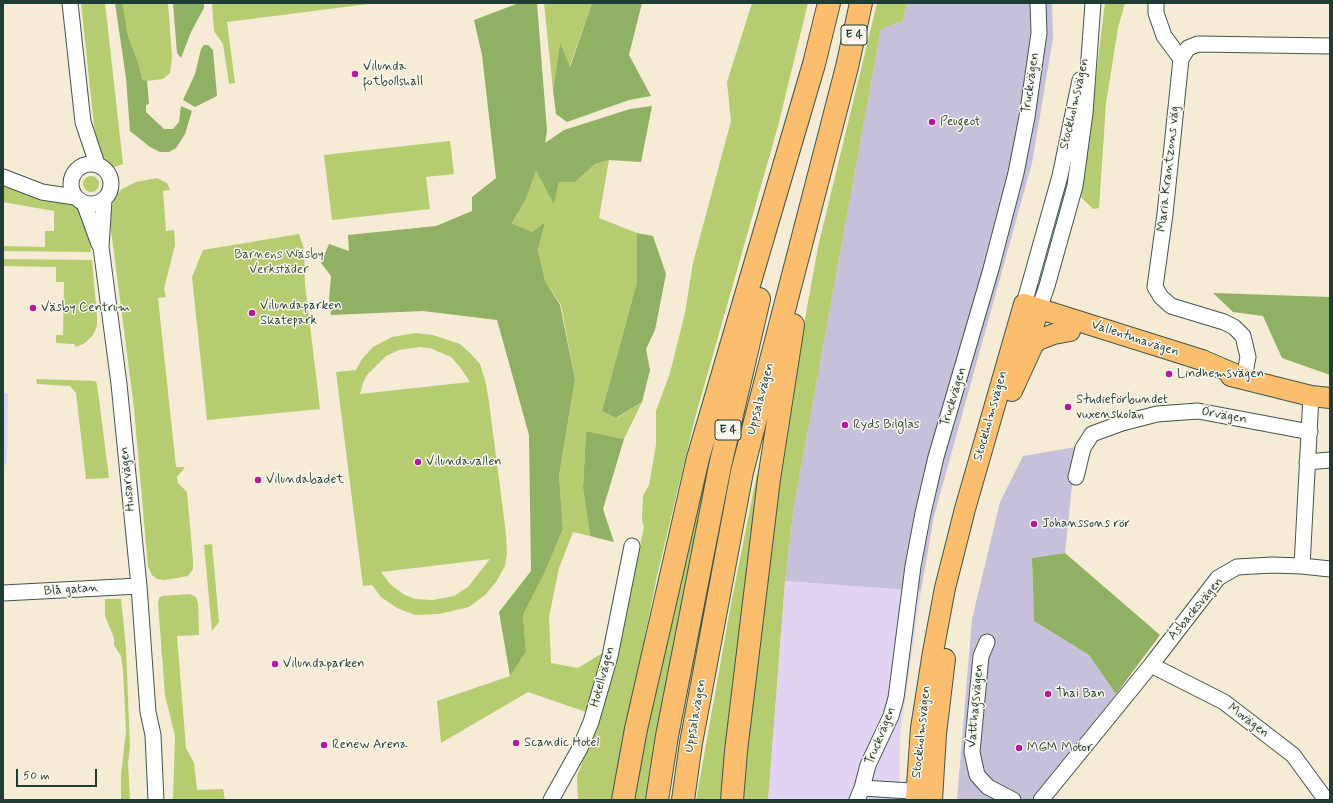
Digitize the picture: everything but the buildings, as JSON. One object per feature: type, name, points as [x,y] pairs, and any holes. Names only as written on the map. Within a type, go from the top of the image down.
[{"type":"highway","name":"E 4","points":[[814,64],[829,3]]},
{"type":"highway","name":"Uppsalavägen","points":[[683,800],[690,743],[742,472],[847,67],[861,3]]},
{"type":"highway","points":[[623,800],[637,722],[698,458],[814,64]]},
{"type":"highway","name":"Uppsalavägen","points":[[658,800],[667,736],[720,466],[814,64]]},
{"type":"highway","points":[[732,800],[736,751],[769,479],[799,286],[847,67]]},
{"type":"main road","name":"Vallentunavägen","points":[[1029,312],[1070,331],[1198,370],[1244,378],[1321,397]]},
{"type":"main road","name":"Vallentunavägen","points":[[1029,312],[1202,360],[1244,378]]},
{"type":"main road","name":"Stockholmsvägen","points":[[924,796],[936,734],[946,654],[958,590],[979,502],[1012,392],[1029,312]]},
{"type":"main road","name":"Stockholmsvägen","points":[[924,796],[921,728],[932,652],[945,588],[967,502],[1029,312]]},
{"type":"main road","name":"Stockholmsvägen","points":[[1012,392],[1033,345],[1038,340],[1054,334],[1070,331]]},
{"type":"street","points":[[28,186],[60,183],[88,164],[97,164],[83,122],[70,3]]},
{"type":"street","name":"Truckvägen","points":[[924,796],[860,794],[868,765],[891,716],[896,698],[914,560],[923,512],[936,457],[987,283],[1016,173],[1027,117],[1039,33],[1038,3]]},
{"type":"street","name":"Stockholmsvägen","points":[[1029,312],[1047,286],[1075,186],[1085,113],[1092,3]]},
{"type":"street","points":[[1156,3],[1156,14],[1164,36],[1181,59],[1188,48],[1198,44],[1330,46]]},
{"type":"street","name":"Maria Krantzons väg","points":[[1181,59],[1165,214],[1155,287],[1161,297],[1171,306],[1224,322],[1234,327],[1243,336],[1248,357],[1244,378]]},
{"type":"street","name":"Husarvägen","points":[[83,122],[75,173],[71,188],[80,200],[101,247]]},
{"type":"street","name":"Husarvägen","points":[[97,164],[106,170],[111,180],[110,191],[104,200],[101,247],[116,357],[139,586],[148,712],[153,735],[156,800]]},
{"type":"street","points":[[3,177],[42,192],[98,203],[104,200]]},
{"type":"street","points":[[1302,566],[1307,462],[1310,432],[1321,397]]},
{"type":"street","name":"Örvägen","points":[[1076,477],[1083,448],[1092,434],[1122,422],[1157,414],[1198,411],[1310,432]]},
{"type":"street","points":[[1307,462],[1330,460]]},
{"type":"street","name":"Hotellvägen","points":[[551,800],[580,748],[590,722],[610,656],[632,546]]},
{"type":"street","name":"Åsbacksvägen","points":[[1041,800],[1151,665],[1218,578],[1237,567],[1272,565],[1302,566],[1330,570]]},
{"type":"street","name":"Blå gatan","points":[[3,593],[139,586]]},
{"type":"street","name":"Vatthagsvägen","points":[[987,642],[981,656],[972,752],[977,775],[988,787],[1013,800]]},
{"type":"street","name":"Movägen","points":[[1151,665],[1224,702],[1293,754],[1326,800]]},
{"type":"street","name":"Husarvägen","points":[[146,800],[145,733],[148,712]]},
{"type":"shaded area","points":[[907,3],[1052,3],[1053,38],[1032,163],[934,516],[921,591],[785,581],[794,506],[881,29],[903,21]]},
{"type":"shaded area","points":[[3,393],[8,393],[7,464],[3,465]]},
{"type":"shaded area","points":[[1076,447],[1065,553],[1032,558],[1034,621],[1089,655],[1116,694],[1033,800],[957,800],[972,619],[1000,502],[1023,456]]},
{"type":"shaded area","points":[[785,581],[921,591],[900,735],[899,800],[768,800]]},
{"type":"green space","points":[[81,3],[105,3],[123,164],[114,167],[108,164],[100,155],[94,125]]},
{"type":"green space","points":[[115,3],[122,3],[128,36],[138,62],[142,79],[147,81],[149,104],[146,105],[146,112],[164,129],[173,129],[179,122],[181,106],[192,111],[185,134],[176,148],[169,152],[160,152],[150,147],[130,131],[126,78]]},
{"type":"green space","points":[[121,3],[168,3],[172,57],[170,73],[163,79],[147,81],[142,79],[138,62],[128,36]]},
{"type":"green space","points":[[173,3],[204,3],[204,8],[191,32],[181,58],[177,53]]},
{"type":"green space","points":[[212,3],[376,3],[227,22],[235,83],[229,84],[223,44],[214,31]]},
{"type":"green space","points":[[519,3],[537,3],[547,131],[545,143],[564,130],[630,109],[652,106],[641,162],[609,160],[595,164],[575,182],[559,182],[554,204],[536,171],[526,199],[512,223],[532,232],[545,222],[538,250],[545,281],[560,305],[575,379],[559,476],[563,529],[545,572],[523,615],[526,652],[510,676],[499,612],[531,571],[529,435],[497,320],[423,311],[331,315],[329,300],[331,276],[321,263],[329,244],[349,251],[348,235],[436,226],[472,211],[472,197],[496,178],[482,55],[474,20]]},
{"type":"green space","points":[[544,3],[592,3],[569,68],[560,44],[553,90]]},
{"type":"green space","points":[[592,3],[642,3],[629,55],[651,96],[629,100],[567,122],[556,114],[553,90],[560,43],[570,67]]},
{"type":"green space","points":[[752,3],[808,3],[778,126],[695,418],[657,576],[612,800],[578,800],[577,776],[599,720],[617,654],[644,527],[642,520],[643,496],[649,485],[656,445],[656,411],[670,373],[685,313],[693,263],[731,121],[727,82]]},
{"type":"green space","points":[[877,3],[907,3],[903,21],[881,29],[794,506],[785,581],[768,800],[741,800],[769,538],[794,379],[818,247]]},
{"type":"green space","points":[[1105,3],[1125,3],[1118,28],[1106,103],[1099,208],[1093,209],[1081,197]]},
{"type":"green space","points":[[204,45],[208,45],[213,50],[217,96],[195,107],[183,100],[195,74],[201,49]]},
{"type":"green space","points":[[450,141],[454,174],[426,177],[430,209],[332,220],[324,155]]},
{"type":"green space","points":[[609,160],[599,218],[637,233],[637,282],[602,411],[617,418],[642,402],[624,439],[586,431],[583,488],[590,536],[573,532],[559,568],[549,617],[551,663],[578,668],[604,652],[589,713],[528,692],[441,743],[437,701],[510,676],[526,652],[523,615],[545,572],[563,529],[559,476],[575,379],[561,305],[545,281],[538,250],[545,222],[532,232],[512,223],[526,199],[536,171],[554,203],[559,182],[575,182],[595,164]]},
{"type":"green space","points":[[91,176],[97,178],[99,184],[97,190],[91,192],[85,190],[83,184],[85,178]]},
{"type":"green space","points":[[157,178],[167,183],[170,190],[163,191],[166,231],[174,230],[175,245],[164,289],[166,297],[158,298],[176,467],[185,467],[177,477],[178,483],[187,492],[193,560],[193,569],[188,576],[165,580],[157,579],[152,575],[148,567],[134,408],[110,222],[111,208],[116,195],[122,189],[136,182]]},
{"type":"green space","points":[[3,184],[75,203],[81,210],[89,229],[91,252],[3,251],[3,246],[45,247],[45,231],[54,231],[54,211],[3,202]]},
{"type":"green space","points":[[637,233],[653,236],[666,274],[655,330],[646,349],[650,370],[642,402],[616,418],[602,411],[637,282]]},
{"type":"green space","name":"Barnens Wäsby Verkstäder","points":[[299,234],[304,249],[305,284],[320,409],[207,420],[192,277],[203,250]]},
{"type":"green space","points":[[3,259],[92,260],[97,317],[97,326],[93,335],[85,343],[76,347],[74,344],[56,343],[56,335],[63,335],[64,282],[56,282],[56,267],[3,266]]},
{"type":"green space","points":[[1213,293],[1330,297],[1330,375],[1282,358],[1263,316],[1233,312]]},
{"type":"green space","points":[[416,333],[433,335],[460,344],[480,364],[486,384],[506,534],[507,554],[505,566],[496,582],[485,595],[469,607],[439,614],[415,615],[397,608],[381,597],[372,585],[363,586],[336,372],[356,370],[362,359],[373,347],[392,337]],"holes":[[[420,347],[430,348],[451,357],[470,382],[360,394],[367,375],[386,356],[399,350]],[[490,559],[468,587],[454,596],[433,600],[415,599],[403,594],[390,584],[381,572]]]},
{"type":"green space","points":[[36,379],[95,381],[97,384],[109,478],[86,479],[76,393],[70,386],[37,384]]},
{"type":"green space","points":[[586,431],[624,439],[603,509],[614,542],[590,536],[583,488]]},
{"type":"green space","points":[[710,440],[717,441],[663,695],[647,800],[631,800]]},
{"type":"green space","points":[[757,473],[762,473],[722,800],[696,800],[731,604]]},
{"type":"green space","points":[[212,544],[219,622],[212,631],[204,545]]},
{"type":"green space","points":[[1065,553],[1160,635],[1116,694],[1089,655],[1034,621],[1032,558]]},
{"type":"green space","points":[[190,594],[196,597],[198,603],[199,635],[177,636],[186,748],[194,763],[197,790],[223,789],[225,800],[173,800],[175,736],[165,695],[158,603],[159,598],[162,596]]},
{"type":"green space","points":[[105,599],[121,599],[126,648],[130,747],[128,763],[130,800],[121,800],[121,775],[126,731],[123,669],[121,656],[114,645],[114,638],[105,616]]},
{"type":"place","name":"Vilunda fotbollshall","points":[[355,74]]},
{"type":"place","name":"Peugeot","points":[[932,122]]},
{"type":"place","name":"Väsby Centrum","points":[[33,308]]},
{"type":"place","name":"Vilundaparken Skatepark","points":[[252,313]]},
{"type":"place","name":"Lindhemsvägen","points":[[1169,374]]},
{"type":"place","name":"Studieförbundet vuxenskolan","points":[[1068,407]]},
{"type":"place","name":"Ryds Bilglas","points":[[845,425]]},
{"type":"place","name":"Vilundavallen","points":[[418,462]]},
{"type":"place","name":"Vilundabadet","points":[[258,480]]},
{"type":"place","name":"Johanssons rör","points":[[1034,524]]},
{"type":"place","name":"Vilundaparken","points":[[275,664]]},
{"type":"place","name":"Thai Ban","points":[[1048,694]]},
{"type":"place","name":"Scandic Hotel","points":[[516,743]]},
{"type":"place","name":"Renew Arena","points":[[324,745]]},
{"type":"place","name":"MGM Motor","points":[[1019,748]]}]
